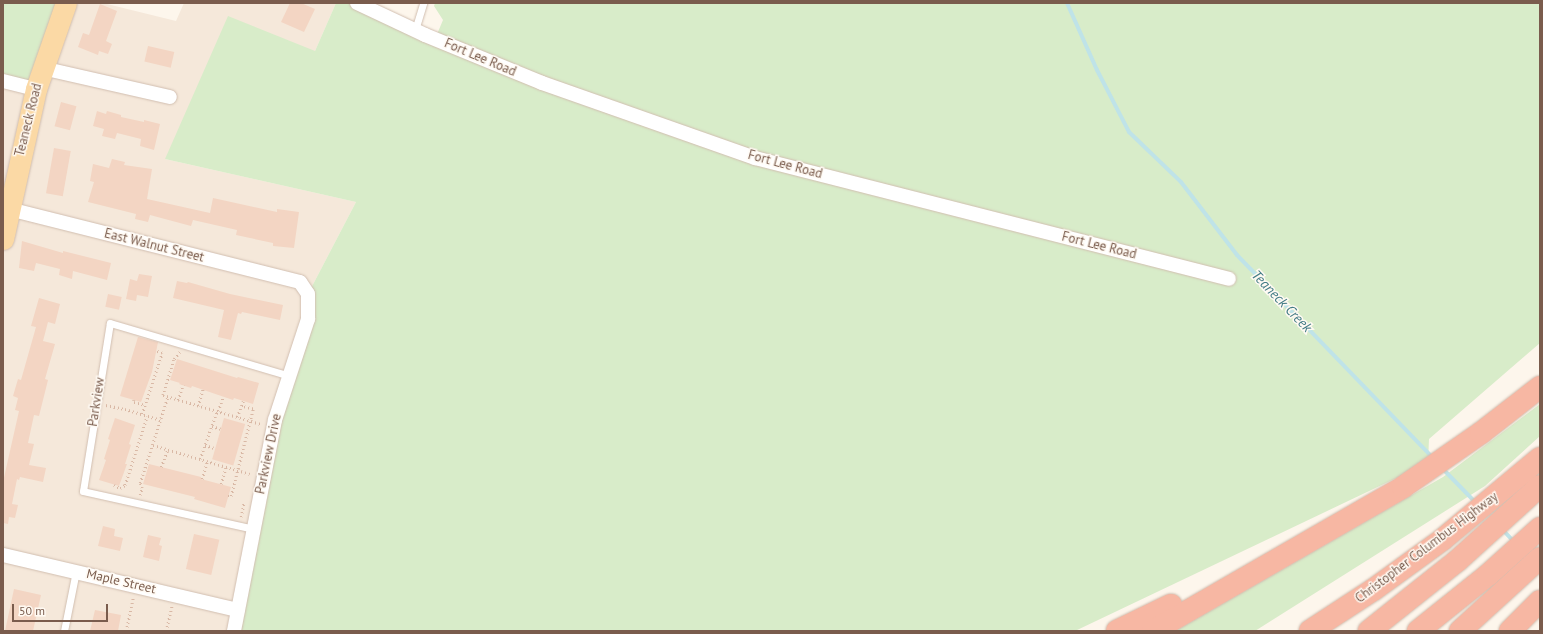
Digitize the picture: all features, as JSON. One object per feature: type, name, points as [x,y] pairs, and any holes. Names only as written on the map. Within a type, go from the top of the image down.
[{"type":"highway","points":[[1153,631],[1266,564],[1359,512],[1424,472],[1451,454],[1540,387]]},
{"type":"highway","name":"Christopher Columbus Highway","points":[[1310,631],[1401,570],[1469,519],[1540,458]]},
{"type":"highway","points":[[1370,631],[1486,536],[1540,486]]},
{"type":"highway","points":[[1418,631],[1507,558],[1535,532]]},
{"type":"highway","points":[[1460,631],[1540,558]]},
{"type":"highway","points":[[1117,631],[1197,593],[1266,564]]},
{"type":"highway","points":[[1510,631],[1540,601]]},
{"type":"main road","name":"Teaneck Road","points":[[3,239],[36,89],[42,68],[66,3]]},
{"type":"street","name":"Fort Lee Road","points":[[357,3],[420,32],[542,83],[755,158],[1230,279]]},
{"type":"street","points":[[42,68],[170,97]]},
{"type":"street","points":[[3,81],[36,89]]},
{"type":"street","name":"East Walnut Street","points":[[9,209],[300,282]]},
{"type":"street","name":"Parkview Drive","points":[[234,631],[275,420],[308,319],[308,294],[300,282]]},
{"type":"street","name":"Maple Street","points":[[3,555],[238,610]]},
{"type":"lane","points":[[420,32],[423,3]]},
{"type":"lane","name":"Parkview","points":[[254,529],[83,491],[110,323],[290,376]]},
{"type":"lane","points":[[64,631],[76,571]]},
{"type":"path","points":[[182,344],[179,356],[174,360],[163,395],[261,424],[264,417]]},
{"type":"path","points":[[142,414],[154,372],[162,353],[156,351]]},
{"type":"path","points":[[178,400],[183,385]]},
{"type":"path","points":[[198,406],[203,389]]},
{"type":"path","points":[[144,391],[149,393]]},
{"type":"path","points":[[138,503],[142,488],[140,483],[168,396]]},
{"type":"path","points":[[200,459],[223,397]]},
{"type":"path","points":[[134,400],[134,402],[145,405]]},
{"type":"path","points":[[238,417],[243,401]]},
{"type":"path","points":[[97,403],[160,420]]},
{"type":"path","points":[[228,496],[231,496],[253,409],[242,406]]},
{"type":"path","points":[[114,485],[120,488],[125,485],[147,416]]},
{"type":"path","points":[[212,426],[221,429]]},
{"type":"path","points":[[152,445],[250,474]]},
{"type":"path","points":[[205,446],[214,448]]},
{"type":"path","points":[[161,467],[168,449]]},
{"type":"path","points":[[202,479],[207,461]]},
{"type":"path","points":[[221,484],[226,467]]},
{"type":"path","points":[[126,631],[136,585]]},
{"type":"path","points":[[166,631],[174,595]]},
{"type":"shaded area","points":[[66,3],[103,3],[176,21],[184,3],[336,3],[315,51],[165,159],[356,202],[308,294],[234,631],[3,631],[3,81]]},
{"type":"green space","points":[[3,3],[66,3],[36,89],[3,81]]},
{"type":"green space","points":[[336,3],[357,3],[435,39],[443,20],[434,6],[435,3],[1540,3],[1540,343],[1429,439],[1428,463],[1075,631],[234,631],[308,294],[356,202],[165,159],[228,16],[315,51]]},
{"type":"green space","points":[[1540,404],[1540,436],[1485,486],[1255,631],[1175,631],[1443,477]]},
{"type":"building","points":[[290,3],[301,3],[315,9],[304,32],[281,22]]},
{"type":"building","points":[[100,4],[117,11],[106,41],[112,44],[108,54],[99,51],[98,55],[78,47],[83,33],[89,35]]},
{"type":"building","points":[[148,46],[174,52],[171,68],[144,62]]},
{"type":"building","points":[[61,102],[76,106],[70,130],[55,126]]},
{"type":"building","points":[[97,111],[106,114],[107,111],[121,115],[121,117],[160,124],[154,150],[140,146],[141,139],[117,133],[115,139],[102,136],[104,129],[93,126]]},
{"type":"building","points":[[54,148],[71,151],[63,196],[46,193]]},
{"type":"building","points":[[112,159],[125,162],[124,165],[152,169],[147,199],[210,213],[213,198],[277,212],[277,209],[299,212],[294,248],[273,246],[273,243],[236,235],[237,230],[193,220],[191,226],[150,215],[148,222],[135,219],[136,214],[88,202],[94,182],[90,181],[93,164],[109,168]]},
{"type":"building","points":[[22,241],[63,253],[63,251],[111,263],[107,280],[73,271],[72,279],[59,275],[60,269],[36,263],[34,271],[19,268]]},
{"type":"building","points":[[139,274],[152,276],[148,297],[137,295],[136,301],[126,299],[130,279],[137,281]]},
{"type":"building","points":[[177,281],[188,282],[230,294],[283,305],[280,320],[242,312],[241,314],[238,313],[231,340],[218,337],[224,310],[173,298]]},
{"type":"building","points":[[108,294],[122,297],[119,310],[105,307]]},
{"type":"building","points":[[39,298],[60,304],[55,324],[48,322],[43,341],[55,344],[45,379],[48,380],[39,416],[34,415],[28,443],[34,444],[29,465],[46,468],[43,482],[20,477],[19,480],[17,479],[12,504],[18,505],[15,518],[9,517],[8,524],[3,523],[3,482],[19,411],[15,410],[18,398],[13,396],[18,379],[21,380],[36,327],[31,326]]},
{"type":"building","points":[[138,337],[158,342],[152,372],[141,402],[120,396]]},
{"type":"building","points":[[177,359],[237,378],[259,383],[253,404],[234,398],[233,400],[192,386],[191,388],[170,380]]},
{"type":"building","points":[[115,418],[135,425],[129,444],[131,445],[125,464],[127,464],[119,486],[99,480],[106,460],[104,459],[110,440],[108,439]]},
{"type":"building","points":[[224,418],[245,424],[233,465],[212,459]]},
{"type":"building","points":[[149,464],[201,477],[201,479],[231,487],[225,508],[194,499],[195,497],[143,484]]},
{"type":"building","points":[[103,526],[115,529],[114,536],[123,538],[120,551],[98,546]]},
{"type":"building","points":[[194,534],[219,540],[211,575],[186,569]]},
{"type":"building","points":[[148,535],[161,538],[159,545],[162,546],[159,561],[143,557]]},
{"type":"building","points":[[14,589],[41,595],[33,631],[5,631]]},
{"type":"building","points":[[95,610],[121,615],[118,631],[90,631]]},
{"type":"waterway","name":"Teaneck Creek","points":[[1067,3],[1097,70],[1129,132],[1181,182],[1237,255],[1433,458]]},
{"type":"waterway","name":"Teaneck Creek","points":[[1442,468],[1476,503]]},
{"type":"waterway","name":"Teaneck Creek","points":[[1502,529],[1515,543]]}]
